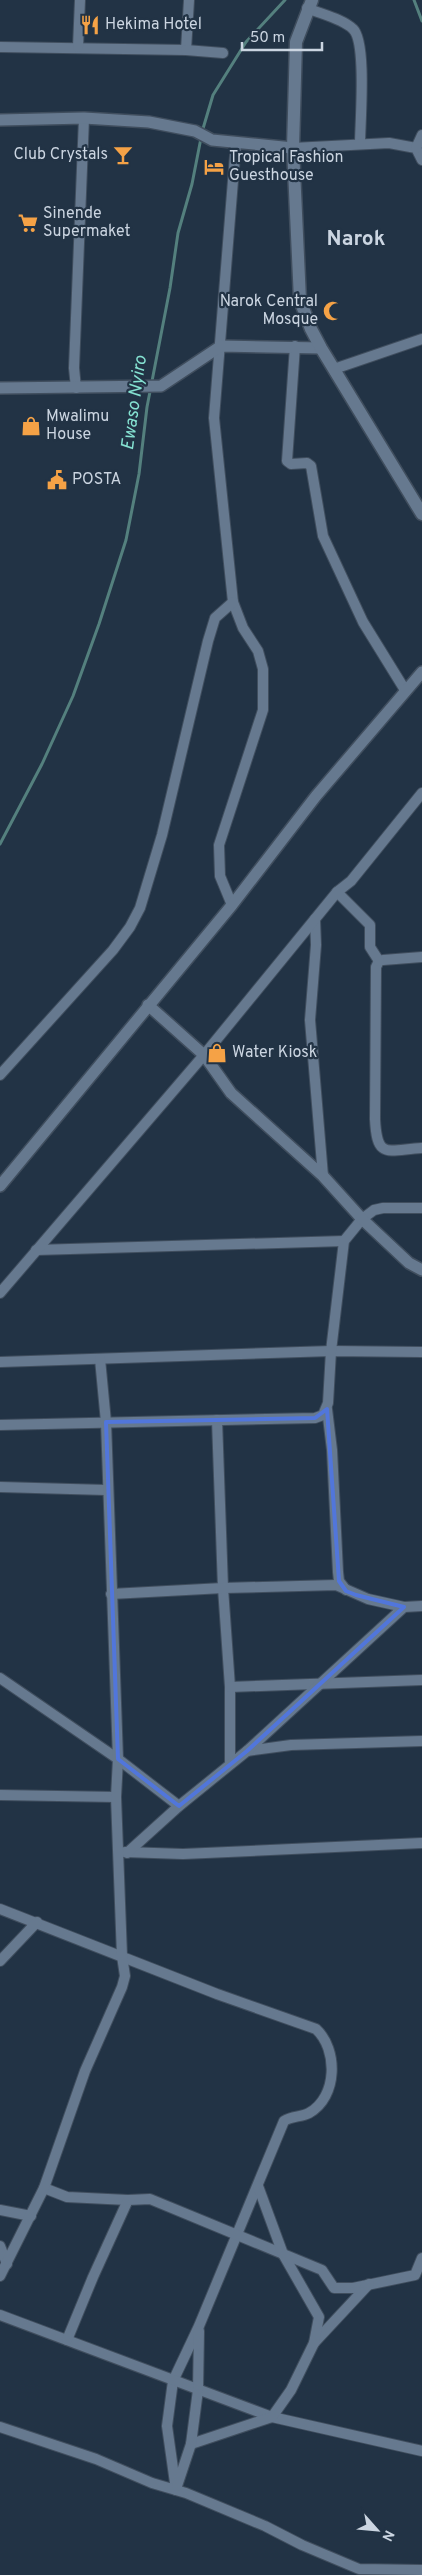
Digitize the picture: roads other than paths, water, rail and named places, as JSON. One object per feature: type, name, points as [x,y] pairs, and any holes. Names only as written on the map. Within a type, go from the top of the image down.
[{"type":"main road","points":[[310,4],[296,42],[293,148],[300,300],[311,329],[321,348],[422,514]]},
{"type":"street","points":[[78,47],[80,0]]},
{"type":"street","points":[[186,50],[189,0]]},
{"type":"street","points":[[310,4],[348,25],[359,38],[361,53],[360,144]]},
{"type":"street","points":[[0,47],[78,47],[223,53]]},
{"type":"street","points":[[0,120],[84,118],[149,122],[195,132],[212,140],[293,148],[389,143],[416,148]]},
{"type":"street","points":[[76,388],[76,322],[84,118]]},
{"type":"street","points":[[416,148],[422,135]]},
{"type":"street","points":[[232,906],[220,876],[219,845],[263,710],[265,688],[264,668],[258,652],[243,628],[233,602],[214,418],[236,143]]},
{"type":"street","points":[[416,148],[422,160]]},
{"type":"street","points":[[334,368],[422,339]]},
{"type":"street","points":[[0,388],[161,386],[220,346],[321,348]]},
{"type":"street","points":[[295,346],[287,461],[291,464],[307,463],[311,466],[323,536],[362,622],[405,690]]},
{"type":"street","points":[[0,1075],[113,950],[130,927],[140,908],[162,835],[208,641],[215,618],[233,602]]},
{"type":"street","points":[[0,1186],[148,1005],[232,906],[316,796],[422,672]]},
{"type":"street","points":[[0,1293],[204,1055],[337,892],[351,881],[422,792]]},
{"type":"street","points":[[337,892],[370,924],[370,948],[379,961],[375,984],[375,1119],[377,1142],[385,1150],[422,1148]]},
{"type":"street","points":[[315,919],[316,945],[310,1020],[323,1176]]},
{"type":"street","points":[[379,961],[422,957]]},
{"type":"street","points":[[148,1005],[204,1055],[231,1093],[323,1176],[362,1219],[408,1263],[422,1270]]},
{"type":"street","points":[[346,1591],[339,1581],[338,1572],[332,1450],[326,1409],[344,1241],[362,1219],[374,1210],[383,1208],[422,1208]]},
{"type":"street","points":[[36,1250],[344,1241]]},
{"type":"street","points":[[0,1362],[332,1351],[422,1352]]},
{"type":"street","points":[[0,2276],[32,2216],[44,2188],[85,2071],[122,1987],[125,1976],[122,1956],[123,1852],[116,1797],[118,1760],[106,1490],[106,1422],[100,1359]]},
{"type":"street","points":[[0,1425],[315,1418],[323,1414],[326,1409]]},
{"type":"street","points":[[217,1420],[223,1588],[230,1688],[230,1764]]},
{"type":"street","points":[[0,1487],[106,1490]]},
{"type":"street","points":[[111,1594],[223,1588],[336,1585],[346,1591],[404,1607],[422,1606]]},
{"type":"street","points":[[123,1852],[247,1751],[319,1683],[355,1654],[404,1607]]},
{"type":"street","points":[[0,1678],[118,1760],[179,1806]]},
{"type":"street","points":[[230,1688],[422,1680]]},
{"type":"street","points":[[247,1751],[291,1744],[422,1741]]},
{"type":"street","points":[[0,1795],[116,1797]]},
{"type":"street","points":[[123,1852],[183,1854],[422,1843]]},
{"type":"street","points":[[0,1909],[217,1994],[316,2029],[325,2036],[331,2057],[329,2092],[320,2104],[308,2113],[284,2120],[199,2326],[173,2381],[167,2426],[176,2490]]},
{"type":"street","points":[[0,1961],[37,1922]]},
{"type":"street","points":[[191,2444],[272,2417],[291,2390],[314,2343],[319,2317],[282,2254],[258,2186]]},
{"type":"street","points":[[44,2188],[67,2196],[128,2200],[150,2199],[322,2270],[334,2288],[353,2288],[415,2274],[422,2258]]},
{"type":"street","points":[[68,2340],[93,2277],[128,2200]]},
{"type":"street","points":[[0,2210],[32,2216]]},
{"type":"street","points":[[0,2246],[7,2264]]},
{"type":"street","points":[[314,2343],[370,2284]]},
{"type":"street","points":[[0,2315],[272,2417],[422,2451]]},
{"type":"street","points":[[176,2490],[191,2444],[198,2390],[199,2326]]},
{"type":"street","points":[[0,2427],[176,2490],[265,2526],[302,2545],[359,2569],[422,2570]]},
{"type":"waterway","name":"Ewaso Nyiro","points":[[202,132],[213,95],[246,42],[285,0]]},
{"type":"waterway","points":[[414,0],[422,21]]},
{"type":"waterway","name":"Ewaso Nyiro","points":[[0,844],[42,764],[73,696],[126,540],[139,474],[147,407],[170,288],[178,233],[192,184],[201,138]]},
{"type":"place","name":"Hekima Hotel","points":[[90,25]]},
{"type":"place","name":"Club Crystals","points":[[123,155]]},
{"type":"place","name":"Tropical Fashion Guesthouse","points":[[214,167]]},
{"type":"place","name":"Sinende Supermaket","points":[[28,223]]},
{"type":"place","name":"Narok Central Mosque","points":[[333,311]]},
{"type":"place","name":"Mwalimu House","points":[[31,426]]},
{"type":"place","name":"POSTA","points":[[57,480]]},
{"type":"place","name":"Water Kiosk","points":[[217,1053]]},
{"type":"district","name":"Narok","points":[[356,239]]}]
